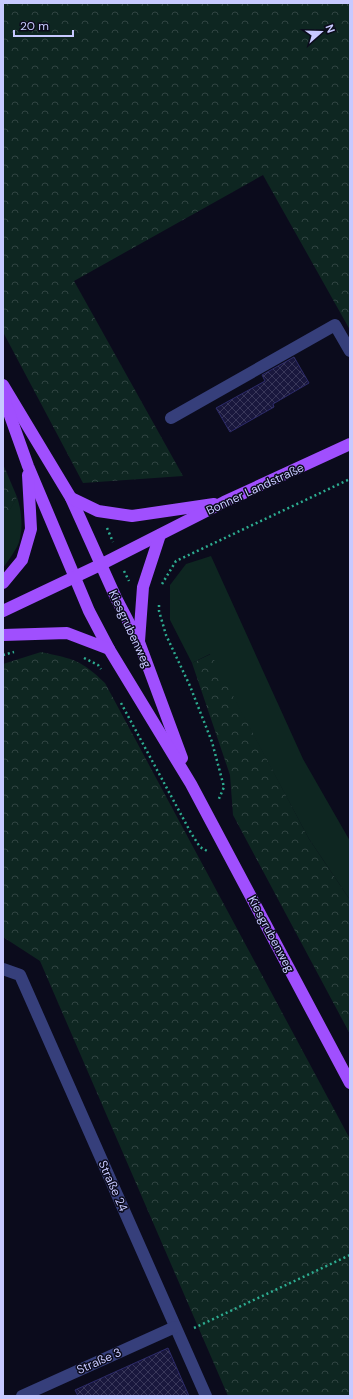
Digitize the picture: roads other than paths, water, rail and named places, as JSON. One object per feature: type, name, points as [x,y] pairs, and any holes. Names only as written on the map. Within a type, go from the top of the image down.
[{"type":"main road","name":"Kiesgrubenweg","points":[[3,385],[71,498],[100,565],[139,642],[191,784]]},
{"type":"main road","name":"Kiesgrubenweg","points":[[3,396],[28,466],[89,611],[109,650],[191,784],[350,1083]]},
{"type":"main road","name":"Bonner Landstraße","points":[[3,611],[100,565],[224,502],[350,444]]},
{"type":"main road","points":[[3,584],[22,560],[31,529],[28,466]]},
{"type":"main road","points":[[71,498],[98,511],[132,516],[224,502]]},
{"type":"main road","points":[[139,642],[143,587],[160,535]]},
{"type":"main road","points":[[3,635],[67,633],[109,650]]},
{"type":"lane","points":[[171,418],[335,325],[350,350]]},
{"type":"lane","name":"Straße 24","points":[[3,969],[20,975],[206,1396]]},
{"type":"lane","name":"Straße 3","points":[[22,1396],[177,1331]]}]
